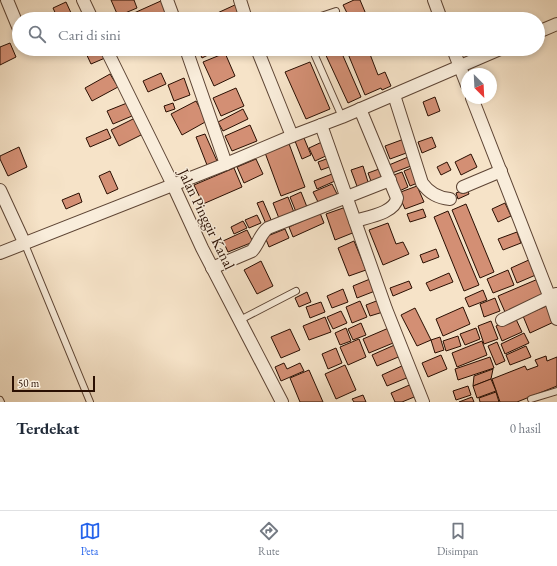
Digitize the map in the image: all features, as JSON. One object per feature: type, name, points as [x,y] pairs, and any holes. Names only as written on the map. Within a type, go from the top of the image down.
[{"type":"street","points":[[7,0],[12,12]]},
{"type":"street","points":[[83,0],[89,12]]},
{"type":"street","points":[[168,0],[172,12]]},
{"type":"street","points":[[240,0],[244,12]]},
{"type":"street","points":[[434,0],[438,12]]},
{"type":"street","points":[[545,29],[557,24]]},
{"type":"street","name":"Jalan Pinggir Kanal","points":[[109,56],[212,268],[282,402]]},
{"type":"street","points":[[188,56],[226,164]]},
{"type":"street","points":[[260,56],[292,136]]},
{"type":"street","points":[[456,56],[460,67]]},
{"type":"street","points":[[0,253],[24,242],[74,224],[342,117],[484,56]]},
{"type":"street","points":[[394,95],[422,183],[433,194],[442,198],[450,199]]},
{"type":"street","points":[[474,104],[554,296],[557,319]]},
{"type":"street","points":[[355,221],[387,210],[395,205],[397,198],[360,109]]},
{"type":"street","points":[[321,125],[386,309],[423,402]]},
{"type":"street","points":[[463,187],[502,171]]},
{"type":"street","points":[[212,268],[252,251],[256,247],[263,231],[268,228],[346,196],[390,180]]},
{"type":"street","points":[[0,190],[24,242]]},
{"type":"street","points":[[502,320],[554,296]]},
{"type":"lane","points":[[315,56],[342,117]]},
{"type":"lane","points":[[24,242],[90,402]]},
{"type":"lane","points":[[240,320],[296,291]]},
{"type":"lane","points":[[531,399],[557,391]]},
{"type":"building","points":[[111,0],[134,0],[137,8],[128,12],[116,12]]},
{"type":"building","points":[[163,0],[168,12],[136,12]]},
{"type":"building","points":[[354,0],[360,0],[365,12],[346,12],[343,5]]},
{"type":"building","points":[[66,2],[71,12],[55,12],[53,8]]},
{"type":"building","points":[[237,4],[241,12],[220,12]]},
{"type":"building","points":[[10,43],[12,48],[12,56],[16,57],[0,65],[0,47]]},
{"type":"building","points":[[87,56],[104,56],[105,58],[91,64]]},
{"type":"building","points":[[218,56],[226,56],[235,76],[214,86],[203,62]]},
{"type":"building","points":[[326,56],[343,56],[361,97],[348,103]]},
{"type":"building","points":[[349,56],[371,56],[378,75],[385,72],[391,86],[382,90],[381,88],[365,95]]},
{"type":"building","points":[[310,62],[330,109],[306,119],[285,72]]},
{"type":"building","points":[[161,73],[166,84],[148,92],[143,81]]},
{"type":"building","points":[[110,74],[118,87],[92,101],[85,88]]},
{"type":"building","points":[[184,78],[190,95],[174,101],[168,85]]},
{"type":"building","points":[[236,88],[244,106],[221,116],[213,98]]},
{"type":"building","points":[[435,97],[440,111],[428,116],[423,102]]},
{"type":"building","points":[[196,101],[207,121],[182,135],[171,114]]},
{"type":"building","points":[[127,103],[132,116],[113,124],[107,111]]},
{"type":"building","points":[[173,103],[175,109],[166,112],[164,106]]},
{"type":"building","points":[[243,109],[248,119],[223,131],[218,122]]},
{"type":"building","points":[[135,118],[143,134],[119,146],[111,130]]},
{"type":"building","points":[[250,125],[257,141],[232,151],[225,136]]},
{"type":"building","points":[[107,129],[111,138],[90,147],[86,138]]},
{"type":"building","points":[[205,134],[217,161],[207,165],[196,137]]},
{"type":"building","points":[[432,137],[436,147],[422,153],[418,142]]},
{"type":"building","points":[[304,138],[311,155],[302,159],[295,141]]},
{"type":"building","points":[[404,139],[409,152],[390,159],[385,146]]},
{"type":"building","points":[[288,141],[305,187],[281,196],[264,150]]},
{"type":"building","points":[[324,141],[330,154],[315,161],[309,148]]},
{"type":"building","points":[[19,147],[27,167],[8,176],[0,156]]},
{"type":"building","points":[[471,154],[477,167],[461,175],[455,162]]},
{"type":"building","points":[[408,157],[411,166],[392,173],[389,165]]},
{"type":"building","points":[[329,158],[332,166],[321,170],[318,162]]},
{"type":"building","points":[[256,159],[263,174],[244,183],[237,167]]},
{"type":"building","points":[[447,162],[451,170],[441,175],[437,167]]},
{"type":"building","points":[[363,166],[369,185],[358,189],[351,170]]},
{"type":"building","points":[[414,167],[420,182],[410,186],[404,171]]},
{"type":"building","points":[[234,168],[242,187],[203,204],[194,185]]},
{"type":"building","points":[[379,169],[383,180],[372,184],[368,173]]},
{"type":"building","points":[[110,171],[118,189],[107,194],[99,176]]},
{"type":"building","points":[[402,172],[408,187],[397,192],[391,176]]},
{"type":"building","points":[[332,174],[335,181],[317,189],[314,181]]},
{"type":"building","points":[[332,184],[339,198],[320,206],[313,192]]},
{"type":"building","points":[[417,186],[424,202],[405,209],[398,193]]},
{"type":"building","points":[[467,189],[469,194],[458,199],[456,193]]},
{"type":"building","points":[[301,192],[307,207],[296,212],[290,197]]},
{"type":"building","points":[[79,193],[82,202],[66,209],[62,200]]},
{"type":"building","points":[[288,197],[295,215],[280,221],[273,203]]},
{"type":"building","points":[[263,201],[272,222],[266,224],[257,203]]},
{"type":"building","points":[[505,203],[511,216],[498,222],[492,209]]},
{"type":"building","points":[[466,204],[494,272],[480,278],[452,210]]},
{"type":"building","points":[[346,207],[355,232],[335,240],[326,214]]},
{"type":"building","points":[[423,209],[426,217],[410,222],[407,214]]},
{"type":"building","points":[[448,211],[479,285],[464,291],[434,217]]},
{"type":"building","points":[[320,213],[324,223],[293,237],[289,227]]},
{"type":"building","points":[[257,215],[261,223],[249,228],[245,220]]},
{"type":"building","points":[[243,221],[247,228],[234,234],[231,227]]},
{"type":"building","points":[[388,223],[396,244],[403,242],[409,254],[383,265],[369,230]]},
{"type":"building","points":[[285,229],[289,238],[269,247],[265,237]]},
{"type":"building","points":[[247,230],[253,242],[228,252],[223,241]]},
{"type":"building","points":[[517,232],[521,243],[503,250],[498,239]]},
{"type":"building","points":[[354,241],[366,270],[349,276],[338,248]]},
{"type":"building","points":[[436,249],[439,257],[423,263],[420,255]]},
{"type":"building","points":[[531,259],[538,274],[517,283],[511,268]]},
{"type":"building","points":[[261,261],[273,286],[257,294],[244,270]]},
{"type":"building","points":[[508,270],[514,285],[493,293],[487,279]]},
{"type":"building","points":[[449,273],[453,282],[430,291],[426,283]]},
{"type":"building","points":[[370,279],[375,291],[357,298],[353,286]]},
{"type":"building","points":[[538,279],[545,295],[505,312],[498,296]]},
{"type":"building","points":[[409,281],[412,288],[393,296],[390,288]]},
{"type":"building","points":[[343,289],[348,302],[332,308],[327,296]]},
{"type":"building","points":[[483,290],[487,300],[469,307],[465,298]]},
{"type":"building","points":[[307,292],[311,302],[299,307],[295,298]]},
{"type":"building","points":[[495,298],[500,311],[484,317],[480,304]]},
{"type":"building","points":[[379,300],[383,312],[370,316],[366,305]]},
{"type":"building","points":[[360,301],[367,317],[352,323],[346,307]]},
{"type":"building","points":[[321,302],[325,312],[310,318],[306,307]]},
{"type":"building","points":[[549,305],[556,321],[530,333],[523,316]]},
{"type":"building","points":[[463,307],[470,324],[443,336],[436,319]]},
{"type":"building","points":[[415,308],[431,340],[417,346],[401,315]]},
{"type":"building","points":[[341,311],[347,323],[333,329],[327,317]]},
{"type":"building","points":[[325,317],[331,332],[309,340],[303,326]]},
{"type":"building","points":[[515,317],[522,332],[502,341],[496,326]]},
{"type":"building","points":[[491,321],[498,339],[484,344],[478,326]]},
{"type":"building","points":[[361,323],[366,335],[353,340],[348,329]]},
{"type":"building","points":[[391,327],[398,341],[369,353],[363,339]]},
{"type":"building","points":[[346,328],[351,341],[340,345],[335,333]]},
{"type":"building","points":[[476,328],[480,339],[465,345],[460,334]]},
{"type":"building","points":[[290,329],[300,350],[281,358],[271,337]]},
{"type":"building","points":[[524,333],[529,343],[505,354],[501,344]]},
{"type":"building","points":[[458,336],[461,346],[446,351],[443,341]]},
{"type":"building","points":[[440,337],[444,350],[435,353],[431,340]]},
{"type":"building","points":[[359,339],[366,357],[348,365],[340,347]]},
{"type":"building","points":[[482,341],[487,355],[457,367],[452,353]]},
{"type":"building","points":[[497,342],[505,361],[496,365],[488,346]]},
{"type":"building","points":[[399,343],[403,355],[377,366],[372,355]]},
{"type":"building","points":[[526,346],[531,357],[510,365],[506,355]]},
{"type":"building","points":[[336,348],[342,363],[328,369],[322,354]]},
{"type":"building","points":[[441,355],[447,369],[428,377],[422,363]]},
{"type":"building","points":[[546,356],[547,361],[557,357],[557,386],[517,402],[500,402],[492,379],[525,366],[527,370],[538,366],[535,360]]},
{"type":"building","points":[[490,357],[494,368],[458,380],[455,369]]},
{"type":"building","points":[[284,363],[287,369],[300,363],[304,371],[281,381],[275,367]]},
{"type":"building","points":[[345,365],[356,390],[336,399],[325,374]]},
{"type":"building","points":[[404,365],[409,377],[387,386],[382,375]]},
{"type":"building","points":[[493,369],[491,379],[473,386],[474,376]]},
{"type":"building","points":[[309,370],[323,402],[300,402],[290,378]]},
{"type":"building","points":[[491,379],[496,391],[477,398],[473,386]]},
{"type":"building","points":[[414,383],[419,395],[402,402],[395,402],[391,393]]},
{"type":"building","points":[[468,386],[471,395],[456,400],[453,391]]},
{"type":"building","points":[[496,392],[499,402],[480,402],[479,398]]},
{"type":"building","points":[[363,395],[366,402],[354,402],[352,399]]},
{"type":"building","points":[[472,397],[474,402],[459,402]]}]
